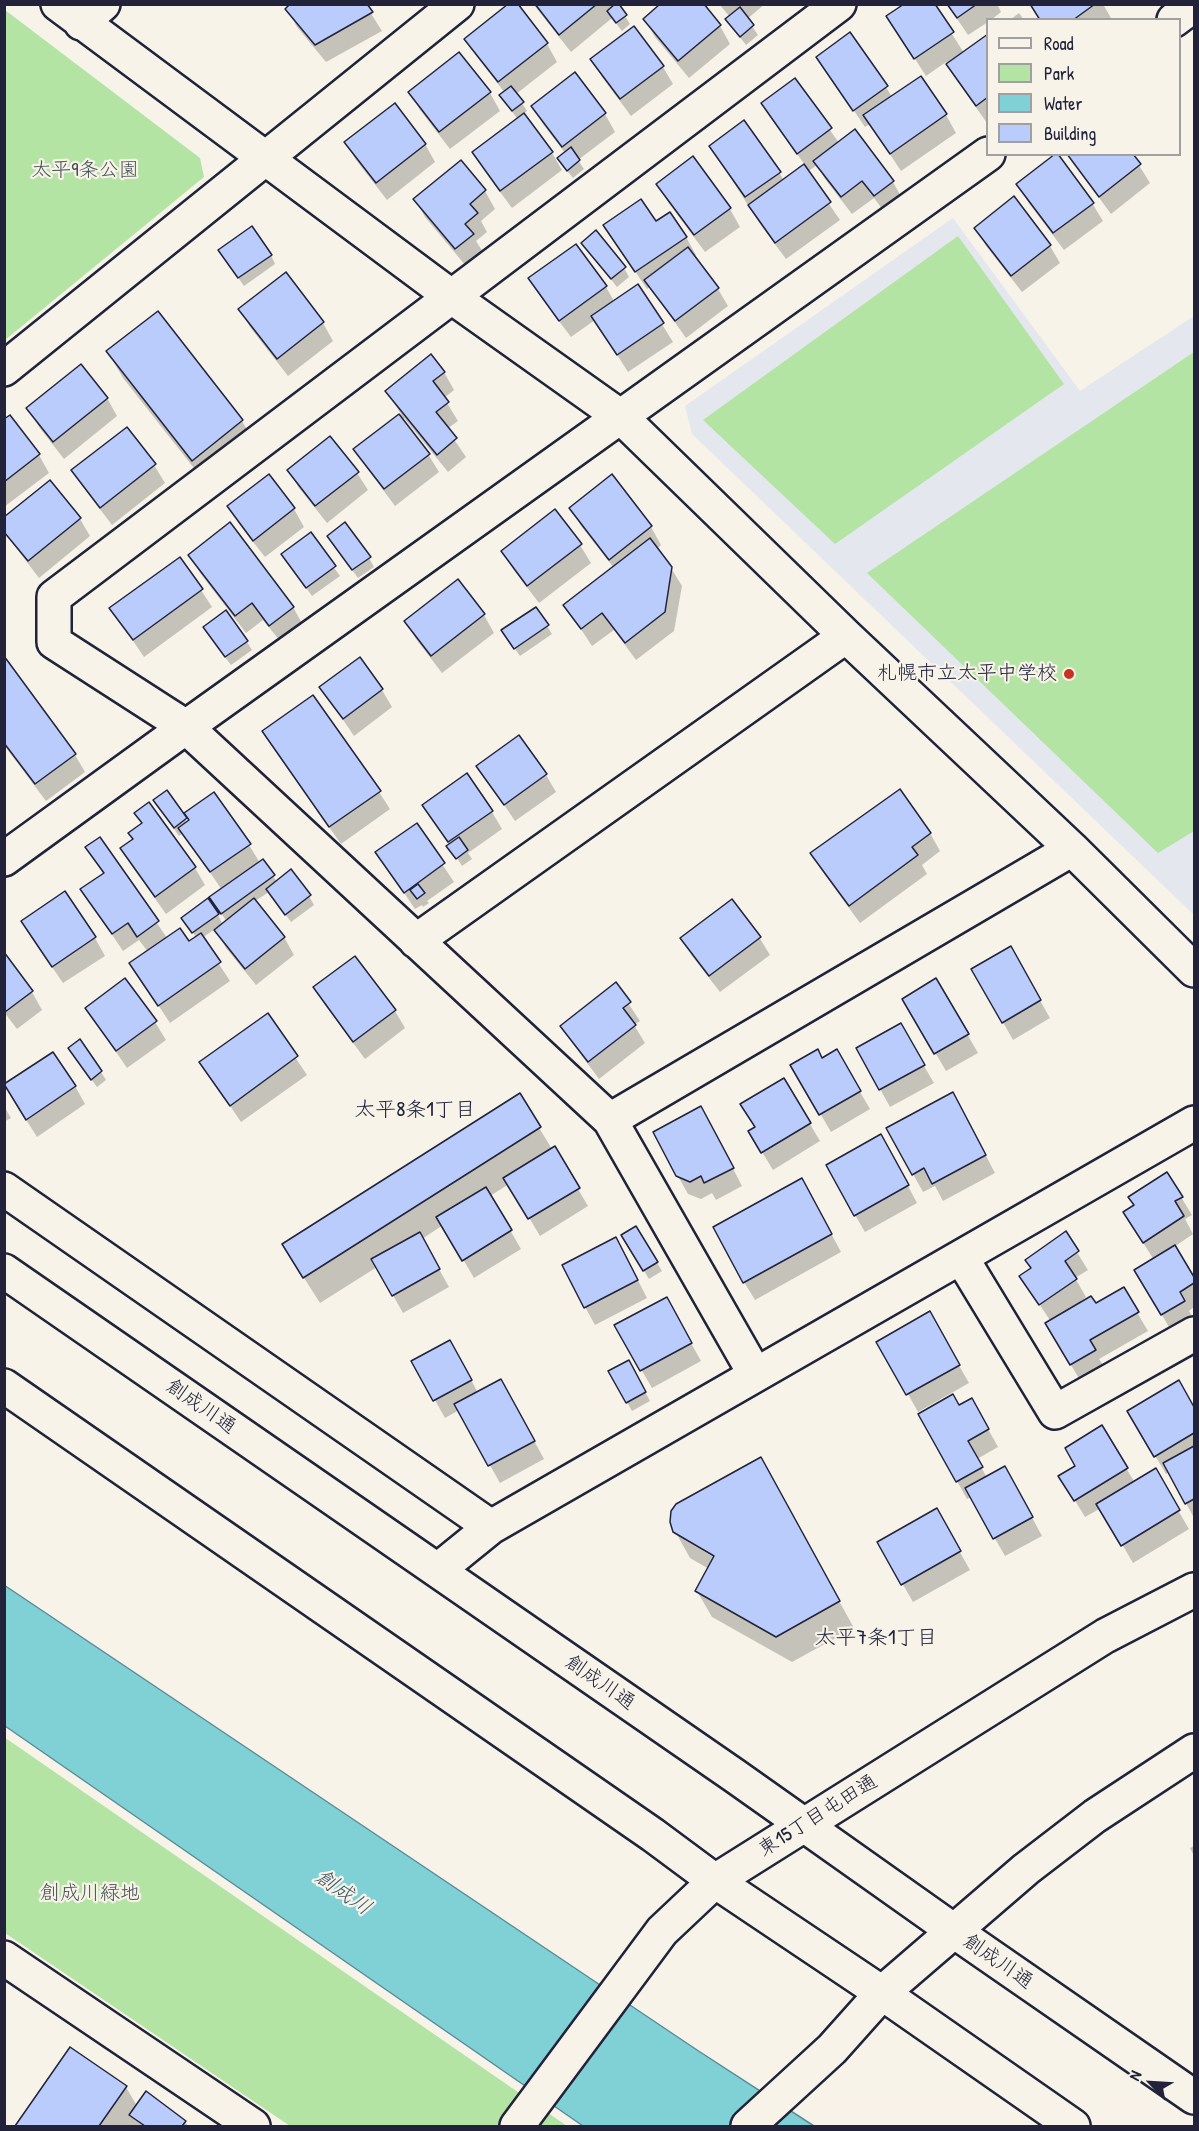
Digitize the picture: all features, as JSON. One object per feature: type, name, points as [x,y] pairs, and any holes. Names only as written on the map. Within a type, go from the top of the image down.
[{"type":"main road","points":[[4,369],[457,4]]},
{"type":"main road","points":[[755,1374],[609,1120],[186,727],[54,642],[54,597],[839,4]]},
{"type":"main road","points":[[1177,18],[1194,5]]},
{"type":"main road","points":[[80,11],[266,158],[452,297],[621,417],[846,636],[1072,849],[1194,970]]},
{"type":"main road","points":[[4,859],[986,155]]},
{"type":"main road","points":[[416,941],[846,636]]},
{"type":"main road","points":[[609,1120],[1072,849]]},
{"type":"main road","points":[[438,1570],[491,1527],[1194,1123]]},
{"type":"main road","points":[[4,1189],[491,1527]]},
{"type":"main road","points":[[961,1257],[1055,1412],[1194,1334]]},
{"type":"main road","name":"創成川通","points":[[4,1271],[438,1570],[1194,2097]]},
{"type":"main road","points":[[4,1386],[1073,2127]]},
{"type":"main road","name":"東15丁目屯田通","points":[[517,2127],[662,1931],[715,1881],[1106,1636],[1194,1590]]},
{"type":"main road","points":[[748,2127],[832,2049],[882,1993],[1026,1869],[1095,1816],[1194,1751]]},
{"type":"main road","points":[[4,1958],[253,2127]]},
{"type":"shaded area","name":"札幌市立太平中学校","points":[[953,218],[1080,391],[1194,316],[1194,915],[692,434],[685,406]]},
{"type":"green space","name":"太平9条公園","points":[[5,10],[200,158],[204,177],[5,340]]},
{"type":"green space","points":[[958,236],[1064,384],[835,544],[703,420]]},
{"type":"green space","points":[[1194,352],[1194,831],[1158,853],[867,573]]},
{"type":"green space","name":"創成川緑地","points":[[4,1737],[567,2126],[290,2126],[5,1933]]},
{"type":"water","name":"創成川","points":[[4,1585],[814,2126],[583,2126],[5,1726]]},
{"type":"building","points":[[290,4],[367,4],[373,12],[315,45],[285,9]]},
{"type":"building","points":[[508,4],[518,4],[548,43],[498,82],[464,39]]},
{"type":"building","points":[[535,4],[597,4],[559,35]]},
{"type":"building","points":[[615,4],[619,4],[627,15],[616,23],[607,11]]},
{"type":"building","points":[[660,4],[704,4],[721,25],[678,61],[643,19]]},
{"type":"building","points":[[904,4],[935,4],[954,32],[914,59],[886,16]]},
{"type":"building","points":[[947,4],[977,4],[957,18]]},
{"type":"building","points":[[1030,4],[1095,4],[1076,18],[1039,18]]},
{"type":"building","points":[[740,7],[754,25],[740,37],[725,19]]},
{"type":"building","points":[[634,26],[664,66],[620,99],[590,59]]},
{"type":"building","points":[[850,32],[888,86],[853,111],[816,57]]},
{"type":"building","points":[[986,35],[986,98],[976,106],[946,64]]},
{"type":"building","points":[[459,52],[491,92],[439,132],[408,92]]},
{"type":"building","points":[[575,72],[606,113],[562,147],[531,106]]},
{"type":"building","points":[[921,76],[947,114],[890,154],[863,115]]},
{"type":"building","points":[[795,78],[832,128],[797,154],[761,103]]},
{"type":"building","points":[[511,86],[524,102],[512,111],[499,95]]},
{"type":"building","points":[[395,103],[426,144],[376,183],[344,142]]},
{"type":"building","points":[[524,113],[553,152],[500,191],[472,152]]},
{"type":"building","points":[[744,120],[781,172],[745,197],[709,146]]},
{"type":"building","points":[[855,129],[894,181],[874,196],[862,181],[841,197],[813,161]]},
{"type":"building","points":[[571,147],[580,160],[567,171],[557,158]]},
{"type":"building","points":[[693,156],[731,208],[694,235],[656,184]]},
{"type":"building","points":[[1052,156],[1059,156],[1094,203],[1053,233],[1016,184]]},
{"type":"building","points":[[1068,156],[1135,156],[1141,164],[1099,197]]},
{"type":"building","points":[[461,160],[486,190],[470,204],[478,213],[465,224],[474,234],[455,249],[413,199]]},
{"type":"building","points":[[804,164],[831,202],[775,243],[748,205]]},
{"type":"building","points":[[1014,196],[1051,245],[1011,276],[974,228]]},
{"type":"building","points":[[641,199],[656,221],[670,212],[687,237],[635,272],[603,225]]},
{"type":"building","points":[[252,226],[272,255],[238,278],[218,250]]},
{"type":"building","points":[[596,230],[626,267],[611,279],[581,243]]},
{"type":"building","points":[[576,244],[607,286],[559,321],[528,278]]},
{"type":"building","points":[[688,247],[719,288],[675,321],[644,280]]},
{"type":"building","points":[[286,272],[324,322],[277,359],[238,309]]},
{"type":"building","points":[[638,284],[664,323],[617,355],[591,316]]},
{"type":"building","points":[[158,311],[243,420],[192,461],[106,351]]},
{"type":"building","points":[[431,354],[445,372],[433,381],[449,402],[436,412],[457,438],[437,455],[385,391]]},
{"type":"building","points":[[81,364],[108,398],[53,442],[26,408]]},
{"type":"building","points":[[399,414],[430,454],[384,489],[353,449]]},
{"type":"building","points":[[10,415],[40,454],[4,482],[4,419]]},
{"type":"building","points":[[127,427],[156,464],[100,508],[71,470]]},
{"type":"building","points":[[330,436],[359,472],[315,506],[287,470]]},
{"type":"building","points":[[269,474],[295,508],[253,541],[227,506]]},
{"type":"building","points":[[612,474],[652,526],[609,560],[569,508]]},
{"type":"building","points":[[50,480],[81,518],[28,561],[4,532],[4,517]]},
{"type":"building","points":[[555,509],[582,544],[527,586],[501,551]]},
{"type":"building","points":[[230,522],[294,607],[269,626],[252,603],[235,616],[188,555]]},
{"type":"building","points":[[345,522],[371,557],[352,570],[327,536]]},
{"type":"building","points":[[311,532],[336,566],[306,588],[281,554]]},
{"type":"building","points":[[650,538],[672,567],[665,612],[625,643],[602,613],[581,629],[563,605]]},
{"type":"building","points":[[180,557],[203,589],[133,640],[109,608]]},
{"type":"building","points":[[458,579],[485,614],[431,656],[404,621]]},
{"type":"building","points":[[536,607],[549,625],[514,649],[501,630]]},
{"type":"building","points":[[226,610],[248,641],[225,657],[203,627]]},
{"type":"building","points":[[4,656],[76,754],[35,784],[4,743]]},
{"type":"building","points":[[360,657],[383,689],[343,719],[319,687]]},
{"type":"building","points":[[313,695],[381,791],[329,827],[262,731]]},
{"type":"building","points":[[519,735],[547,774],[504,805],[476,766]]},
{"type":"building","points":[[467,773],[493,811],[448,842],[422,805]]},
{"type":"building","points":[[900,789],[931,833],[912,847],[918,855],[849,906],[810,853]]},
{"type":"building","points":[[167,790],[187,818],[174,828],[153,800]]},
{"type":"building","points":[[214,792],[251,844],[210,872],[178,828],[189,820],[184,813]]},
{"type":"building","points":[[149,802],[196,867],[155,897],[120,848],[133,839],[128,833],[142,823],[134,813]]},
{"type":"building","points":[[417,823],[445,863],[404,893],[375,852]]},
{"type":"building","points":[[100,837],[159,921],[137,937],[128,923],[112,934],[80,889],[104,873],[85,847]]},
{"type":"building","points":[[459,837],[468,850],[456,859],[446,846]]},
{"type":"building","points":[[263,859],[275,875],[221,914],[209,897]]},
{"type":"building","points":[[291,869],[311,895],[285,915],[266,889]]},
{"type":"building","points":[[418,884],[425,893],[417,899],[410,890]]},
{"type":"building","points":[[65,891],[96,937],[52,967],[21,921]]},
{"type":"building","points":[[208,898],[219,914],[192,933],[181,918]]},
{"type":"building","points":[[254,898],[285,937],[245,969],[214,930]]},
{"type":"building","points":[[732,899],[761,937],[709,976],[680,938]]},
{"type":"building","points":[[180,928],[189,941],[201,933],[221,962],[158,1006],[129,963]]},
{"type":"building","points":[[1011,946],[1041,1000],[1002,1023],[971,969]]},
{"type":"building","points":[[4,952],[33,991],[5,1012],[4,1011]]},
{"type":"building","points":[[355,956],[396,1010],[353,1042],[313,987]]},
{"type":"building","points":[[125,978],[157,1021],[116,1051],[85,1008]]},
{"type":"building","points":[[936,978],[969,1034],[934,1054],[902,999]]},
{"type":"building","points":[[616,982],[631,1002],[623,1008],[636,1025],[588,1062],[560,1026]]},
{"type":"building","points":[[268,1013],[298,1056],[230,1106],[199,1062]]},
{"type":"building","points":[[901,1023],[925,1065],[879,1090],[856,1048]]},
{"type":"building","points":[[80,1039],[102,1071],[91,1080],[68,1048]]},
{"type":"building","points":[[818,1049],[822,1058],[837,1049],[861,1091],[819,1115],[790,1065]]},
{"type":"building","points":[[53,1052],[76,1086],[26,1120],[4,1084]]},
{"type":"building","points":[[784,1078],[811,1123],[761,1153],[748,1131],[755,1127],[740,1104]]},
{"type":"building","points":[[953,1092],[986,1155],[932,1184],[924,1168],[912,1175],[886,1128]]},
{"type":"building","points":[[520,1093],[541,1127],[303,1278],[282,1244]]},
{"type":"building","points":[[701,1106],[734,1168],[704,1183],[701,1176],[690,1182],[676,1176],[653,1132]]},
{"type":"building","points":[[881,1134],[909,1185],[854,1216],[826,1165]]},
{"type":"building","points":[[555,1146],[580,1188],[528,1219],[503,1178]]},
{"type":"building","points":[[1167,1172],[1183,1197],[1175,1201],[1184,1216],[1143,1243],[1123,1212],[1134,1205],[1128,1197]]},
{"type":"building","points":[[802,1178],[832,1234],[743,1283],[713,1227]]},
{"type":"building","points":[[486,1187],[512,1230],[462,1261],[436,1217]]},
{"type":"building","points":[[636,1226],[658,1262],[643,1271],[621,1235]]},
{"type":"building","points":[[1066,1231],[1079,1251],[1065,1261],[1077,1279],[1039,1305],[1019,1276],[1031,1268],[1025,1260]]},
{"type":"building","points":[[420,1232],[440,1269],[392,1296],[371,1259]]},
{"type":"building","points":[[616,1237],[638,1280],[584,1308],[562,1265]]},
{"type":"building","points":[[1175,1245],[1194,1277],[1194,1283],[1180,1292],[1185,1301],[1161,1315],[1134,1270]]},
{"type":"building","points":[[1124,1287],[1139,1312],[1090,1340],[1096,1350],[1070,1365],[1045,1323],[1091,1296],[1096,1303]]},
{"type":"building","points":[[667,1297],[692,1343],[640,1371],[614,1325]]},
{"type":"building","points":[[930,1311],[960,1365],[906,1395],[876,1342]]},
{"type":"building","points":[[450,1340],[472,1380],[433,1401],[411,1361]]},
{"type":"building","points":[[629,1360],[646,1392],[626,1403],[608,1371]]},
{"type":"building","points":[[501,1379],[535,1441],[488,1466],[454,1404]]},
{"type":"building","points":[[1179,1380],[1194,1407],[1194,1433],[1154,1457],[1127,1411]]},
{"type":"building","points":[[953,1394],[959,1405],[972,1398],[989,1429],[968,1441],[983,1467],[956,1482],[918,1414]]},
{"type":"building","points":[[1102,1425],[1128,1468],[1074,1501],[1058,1476],[1075,1466],[1065,1448]]},
{"type":"building","points":[[1194,1446],[1194,1499],[1185,1504],[1163,1463]]},
{"type":"building","points":[[761,1457],[840,1601],[776,1637],[695,1591],[714,1556],[673,1532],[670,1522],[671,1511],[676,1504]]},
{"type":"building","points":[[1005,1466],[1033,1517],[993,1539],[965,1488]]},
{"type":"building","points":[[1156,1468],[1180,1510],[1121,1546],[1096,1504]]},
{"type":"building","points":[[937,1508],[961,1551],[901,1585],[877,1542]]},
{"type":"building","points":[[70,2047],[127,2086],[99,2126],[15,2126]]},
{"type":"building","points":[[146,2091],[186,2121],[182,2126],[145,2126],[129,2115]]},
{"type":"place","name":"札幌市立太平中学校","points":[[1069,674]]},
{"type":"district","name":"太平8条1丁目","points":[[415,1110]]},
{"type":"district","name":"太平7条1丁目","points":[[876,1638]]}]
